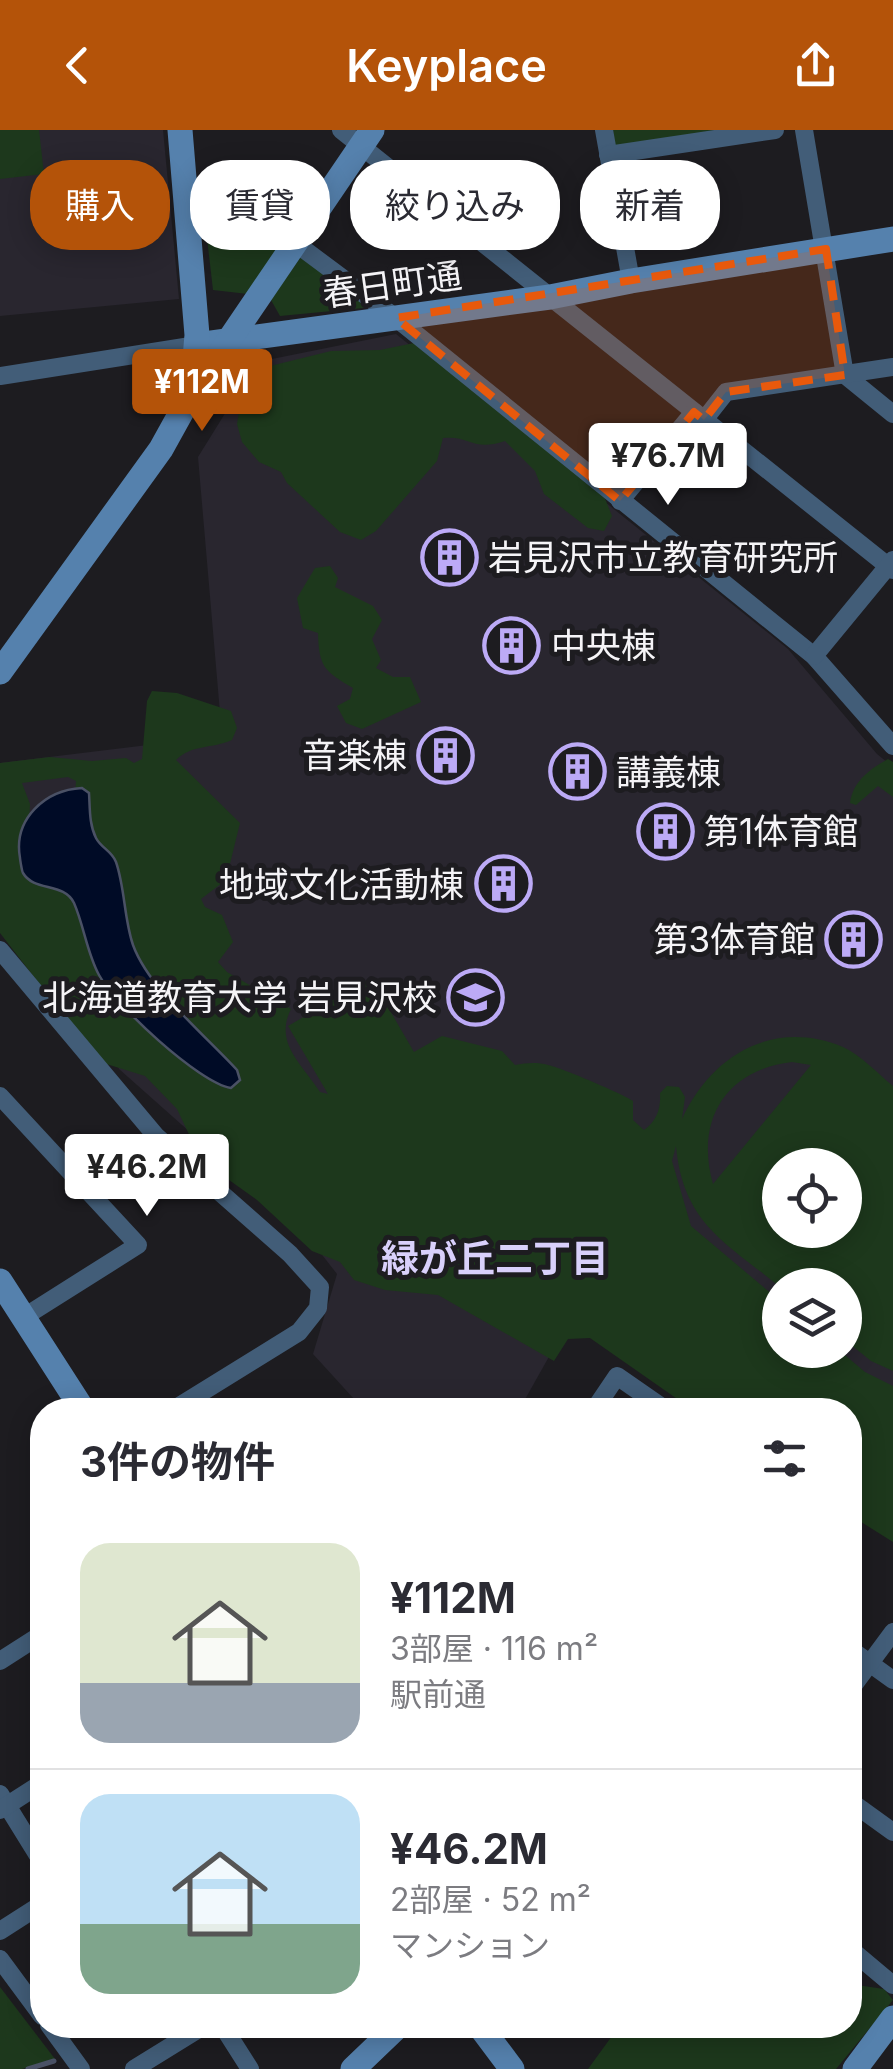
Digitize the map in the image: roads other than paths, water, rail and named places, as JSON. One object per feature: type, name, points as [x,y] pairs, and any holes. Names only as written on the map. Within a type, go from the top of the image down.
[{"type":"street","points":[[180,130],[197,345],[194,381],[186,407]]},
{"type":"street","points":[[604,130],[631,281]]},
{"type":"street","points":[[608,155],[775,130]]},
{"type":"street","points":[[804,130],[845,375],[893,414]]},
{"type":"street","points":[[330,182],[358,135],[550,297],[891,566],[814,656]]},
{"type":"street","name":"春日町通","points":[[197,345],[550,297],[893,239]]},
{"type":"street","points":[[0,672],[161,449],[289,250]]},
{"type":"street","points":[[305,250],[396,318],[814,656],[893,746]]},
{"type":"street","points":[[0,376],[197,345]]},
{"type":"street","points":[[620,501],[726,392],[893,367]]},
{"type":"street","points":[[0,950],[156,1136],[290,1254],[320,1287],[318,1308],[299,1332],[193,1398]]},
{"type":"street","points":[[0,1096],[138,1245],[24,1318]]},
{"type":"street","points":[[0,1283],[75,1398]]},
{"type":"street","points":[[602,1398],[617,1376],[649,1398]]},
{"type":"street","points":[[862,1674],[893,1632]]},
{"type":"street","points":[[0,1661],[30,1642]]},
{"type":"street","points":[[862,1657],[893,1680]]},
{"type":"street","points":[[30,1789],[2,1803],[30,1844]]},
{"type":"street","points":[[862,1810],[893,1832]]},
{"type":"street","points":[[0,1931],[30,1912]]},
{"type":"street","points":[[0,1959],[30,2000]]},
{"type":"street","points":[[862,1959],[893,1985]]},
{"type":"street","points":[[856,2069],[893,2018]]},
{"type":"street","points":[[59,2038],[82,2069]]},
{"type":"street","points":[[134,2069],[184,2038]]},
{"type":"street","points":[[230,2038],[250,2069]]},
{"type":"street","points":[[353,2069],[386,2038]]},
{"type":"street","points":[[488,2038],[510,2068]]},
{"type":"water","points":[[82,788],[89,793],[96,838],[116,862],[130,935],[141,962],[179,1011],[237,1070],[240,1080],[231,1088],[179,1058],[122,1005],[95,967],[69,896],[34,883],[23,873],[19,844],[27,819],[34,809],[56,794]]},
{"type":"waterway","points":[[28,2069],[54,2061]]},
{"type":"place","name":"岩見沢市立教育研究所","points":[[449,557]]},
{"type":"place","name":"中央棟","points":[[512,645]]},
{"type":"place","name":"音楽棟","points":[[446,755]]},
{"type":"place","name":"講義棟","points":[[577,772]]},
{"type":"place","name":"第1体育館","points":[[665,831]]},
{"type":"place","name":"地域文化活動棟","points":[[503,884]]},
{"type":"place","name":"第3体育館","points":[[854,939]]},
{"type":"place","name":"北海道教育大学 岩見沢校","points":[[476,997]]},
{"type":"district","name":"緑が丘二丁目","points":[[495,1258]]}]
